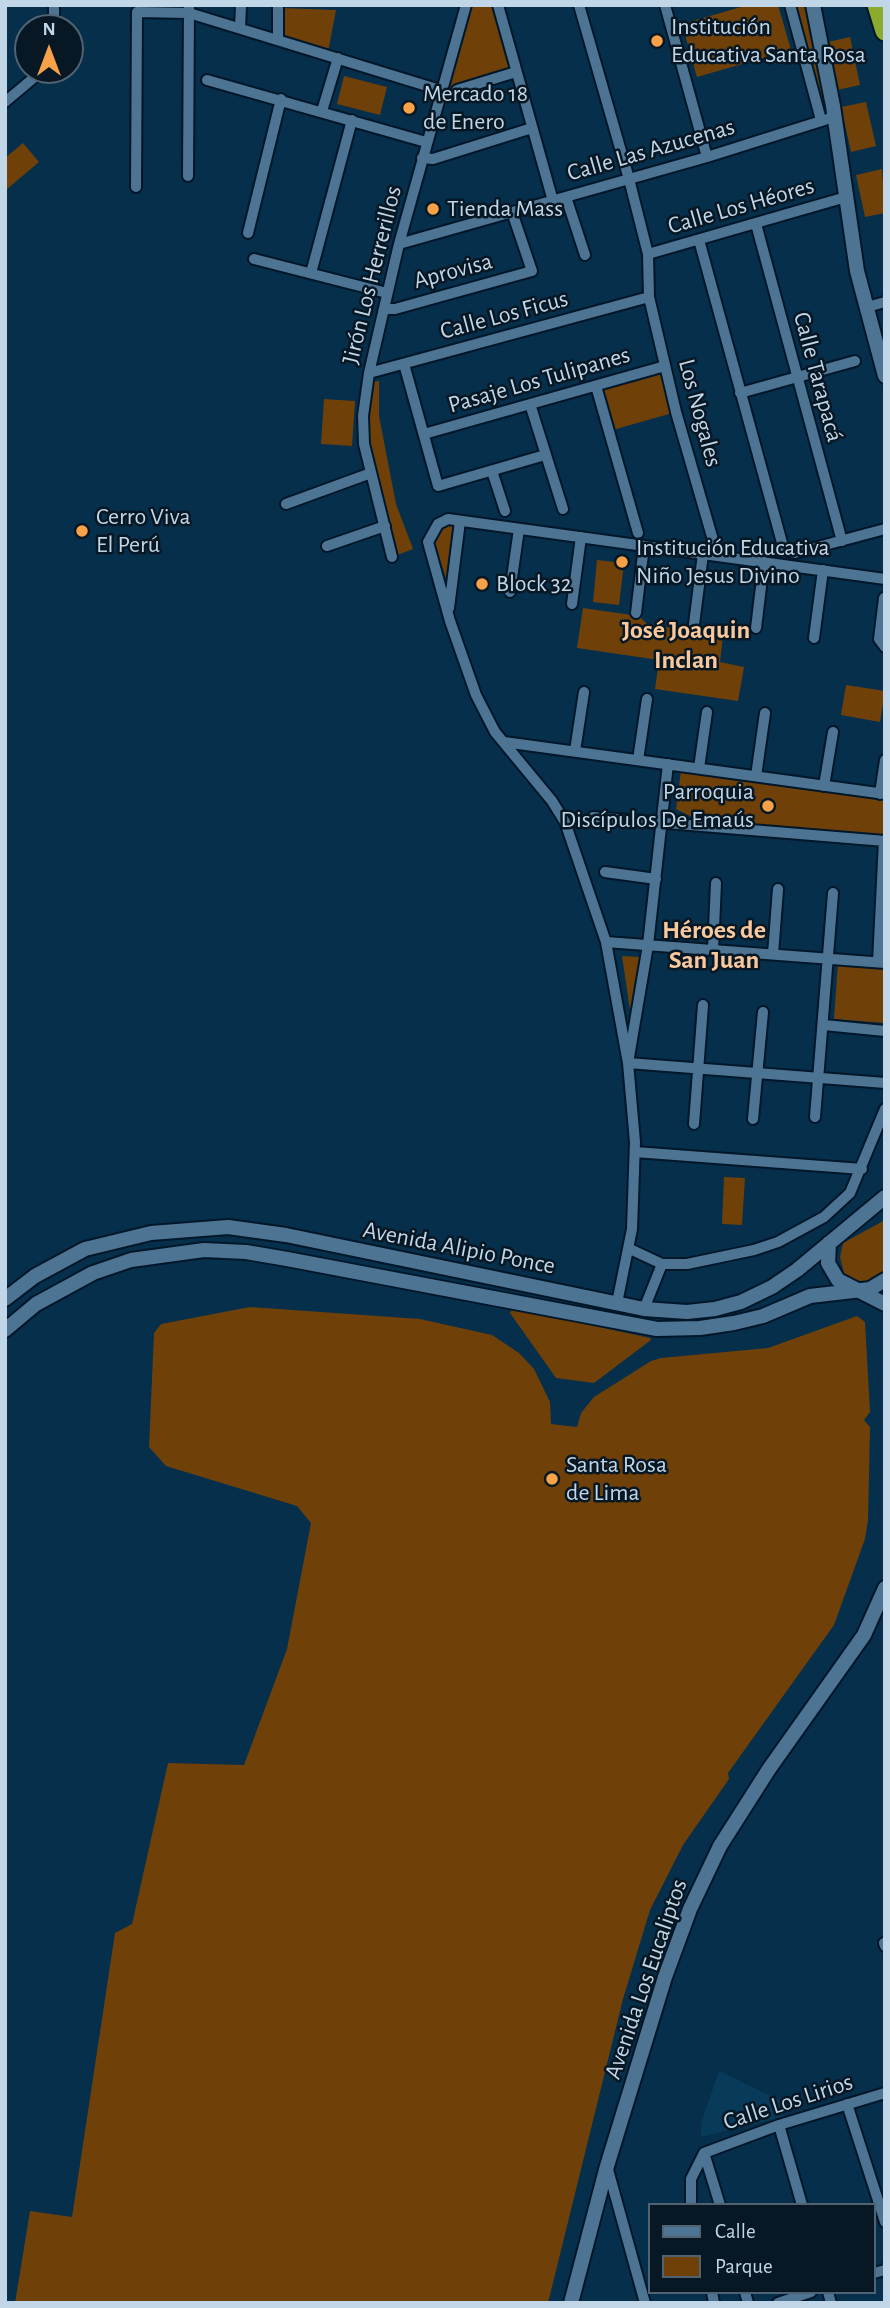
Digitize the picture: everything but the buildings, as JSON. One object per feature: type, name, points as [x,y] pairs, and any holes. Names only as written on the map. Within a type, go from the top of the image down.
[{"type":"highway","points":[[877,5],[885,31]]},
{"type":"main road","points":[[813,5],[828,118],[846,197],[857,271],[885,374]]},
{"type":"main road","name":"Avenida Alipio Ponce","points":[[5,1299],[61,1260],[97,1246],[151,1233],[194,1228],[249,1229],[617,1303],[687,1312],[741,1303],[797,1270],[885,1197]]},
{"type":"main road","points":[[246,1252],[249,1229]]},
{"type":"main road","points":[[829,1243],[827,1253],[832,1272],[854,1291],[885,1304]]},
{"type":"main road","name":"Avenida Alipio Ponce","points":[[5,1330],[36,1304],[93,1273],[170,1253],[246,1252],[657,1329],[700,1328],[734,1323],[763,1316],[810,1296],[870,1289],[885,1280]]},
{"type":"main road","name":"Avenida Los Eucaliptos","points":[[571,2303],[607,2166],[665,1977],[690,1909],[720,1846],[769,1769],[864,1635],[885,1588]]},
{"type":"street","points":[[240,28],[241,5]]},
{"type":"street","points":[[278,5],[278,39]]},
{"type":"street","name":"Jirón Los Herrerillos","points":[[392,557],[364,444],[363,416],[369,373],[399,244],[466,5]]},
{"type":"street","points":[[498,5],[553,201]]},
{"type":"street","name":"Los Nogales","points":[[579,5],[648,254],[649,297],[665,366],[713,540]]},
{"type":"street","points":[[665,5],[707,157]]},
{"type":"street","points":[[790,5],[828,118]]},
{"type":"street","points":[[188,176],[189,9]]},
{"type":"street","points":[[136,187],[136,12],[189,9],[240,28],[440,90]]},
{"type":"street","points":[[322,111],[338,58]]},
{"type":"street","points":[[457,90],[516,72]]},
{"type":"street","points":[[207,80],[426,142]]},
{"type":"street","points":[[5,102],[26,84]]},
{"type":"street","points":[[248,233],[281,99]]},
{"type":"street","name":"Calle Las Azucenas","points":[[399,244],[707,157],[828,118]]},
{"type":"street","points":[[311,273],[352,120]]},
{"type":"street","points":[[422,158],[433,159],[532,128]]},
{"type":"street","points":[[566,197],[584,256]]},
{"type":"street","name":"Calle Los Héores","points":[[648,254],[846,197]]},
{"type":"street","name":"Aprovisa","points":[[384,309],[395,309],[532,271],[513,212]]},
{"type":"street","name":"Calle Tarapacá","points":[[756,224],[842,541]]},
{"type":"street","points":[[699,240],[784,550],[788,553],[885,529]]},
{"type":"street","points":[[254,259],[387,293]]},
{"type":"street","name":"Calle Los Ficus","points":[[369,373],[649,297]]},
{"type":"street","points":[[867,307],[885,302]]},
{"type":"street","points":[[740,393],[855,361]]},
{"type":"street","points":[[404,364],[438,486],[545,455]]},
{"type":"street","name":"Pasaje Los Tulipanes","points":[[424,433],[665,366]]},
{"type":"street","points":[[596,386],[638,533]]},
{"type":"street","points":[[530,404],[563,509]]},
{"type":"street","points":[[492,471],[505,511]]},
{"type":"street","points":[[286,504],[371,473]]},
{"type":"street","points":[[617,1303],[630,1249],[635,1152],[628,1063],[606,942],[565,822],[504,742],[476,695],[448,614],[428,542],[438,524],[448,519],[885,579]]},
{"type":"street","points":[[448,614],[460,520]]},
{"type":"street","points":[[327,546],[384,526]]},
{"type":"street","points":[[510,592],[519,529]]},
{"type":"street","points":[[572,604],[581,537]]},
{"type":"street","points":[[636,613],[644,546]]},
{"type":"street","points":[[693,632],[703,554]]},
{"type":"street","points":[[756,628],[764,562]]},
{"type":"street","points":[[814,638],[823,570]]},
{"type":"street","points":[[884,598],[878,639],[885,647]]},
{"type":"street","points":[[575,751],[584,692]]},
{"type":"street","points":[[638,760],[647,699]]},
{"type":"street","points":[[699,768],[707,712]]},
{"type":"street","points":[[756,776],[765,713]]},
{"type":"street","points":[[824,786],[833,732]]},
{"type":"street","points":[[504,742],[882,794],[885,760]]},
{"type":"street","points":[[628,1063],[648,945],[668,764]]},
{"type":"street","points":[[593,817],[884,841],[881,963],[606,942]]},
{"type":"street","points":[[604,872],[656,879]]},
{"type":"street","points":[[713,950],[716,883]]},
{"type":"street","points":[[773,954],[778,889]]},
{"type":"street","points":[[815,1117],[833,892]]},
{"type":"street","points":[[694,1124],[703,1004]]},
{"type":"street","points":[[753,1119],[763,1012]]},
{"type":"street","points":[[824,1025],[885,1031]]},
{"type":"street","points":[[628,1063],[885,1083]]},
{"type":"street","points":[[630,1249],[662,1264],[687,1264],[778,1242],[824,1217],[843,1200],[862,1169],[885,1109]]},
{"type":"street","points":[[635,1152],[862,1169]]},
{"type":"street","points":[[644,1308],[662,1264]]},
{"type":"street","name":"Calle Los Lirios","points":[[704,2153],[779,2125],[885,2093]]},
{"type":"street","points":[[847,2104],[885,2222]]},
{"type":"street","points":[[779,2125],[801,2203]]},
{"type":"street","points":[[691,2203],[691,2179],[704,2153]]},
{"type":"street","points":[[704,2153],[719,2203]]},
{"type":"street","points":[[607,2166],[645,2303]]},
{"type":"street","points":[[778,2303],[805,2294]]},
{"type":"shaded area","points":[[719,2071],[781,2101],[783,2117],[701,2137],[701,2123]]},
{"type":"green space","points":[[466,5],[498,5],[516,72],[457,90],[440,90]]},
{"type":"green space","points":[[748,5],[778,5],[791,50],[697,77],[682,24]]},
{"type":"green space","points":[[794,5],[806,5],[826,110],[823,111]]},
{"type":"green space","points":[[280,8],[336,10],[328,52],[278,39]]},
{"type":"green space","points":[[850,37],[860,85],[837,90],[828,42]]},
{"type":"green space","points":[[344,76],[387,87],[380,115],[337,104]]},
{"type":"green space","points":[[866,102],[876,146],[851,152],[841,107]]},
{"type":"green space","points":[[23,143],[39,162],[6,190],[5,158]]},
{"type":"green space","points":[[882,169],[885,213],[865,217],[856,175]]},
{"type":"green space","points":[[665,366],[676,412],[609,431],[596,386]]},
{"type":"green space","points":[[379,381],[379,416],[396,504],[413,549],[392,557],[364,444],[368,382]]},
{"type":"green space","points":[[324,399],[355,401],[352,446],[321,444]]},
{"type":"green space","points":[[446,524],[457,525],[447,582],[434,543]]},
{"type":"green space","points":[[597,560],[624,563],[619,605],[593,602]]},
{"type":"green space","points":[[583,608],[639,616],[647,624],[723,636],[720,662],[744,667],[738,701],[655,689],[659,660],[577,648]]},
{"type":"green space","points":[[846,685],[885,691],[880,722],[841,715]]},
{"type":"green space","points":[[681,771],[885,796],[885,836],[696,819],[676,809]]},
{"type":"green space","points":[[622,956],[640,957],[632,1023]]},
{"type":"green space","points":[[838,962],[885,965],[885,1023],[834,1019]]},
{"type":"green space","points":[[724,1177],[745,1178],[742,1225],[722,1224]]},
{"type":"green space","points":[[885,1220],[885,1270],[874,1282],[858,1284],[844,1273],[840,1257],[843,1243]]},
{"type":"green space","points":[[250,1307],[420,1319],[492,1335],[519,1353],[534,1369],[550,1402],[551,1424],[577,1427],[581,1413],[594,1397],[651,1361],[768,1348],[857,1316],[865,1322],[870,1412],[864,1420],[870,1427],[868,1520],[865,1539],[834,1625],[728,1773],[729,1779],[683,1845],[650,1910],[623,1999],[548,2303],[15,2303],[30,2211],[72,2217],[115,1933],[132,1924],[168,1763],[244,1765],[287,1649],[311,1523],[297,1506],[166,1466],[149,1447],[154,1333],[161,1324]]},
{"type":"green space","points":[[513,1308],[651,1340],[594,1383],[556,1378],[510,1313]]},
{"type":"place","name":"Institución Educativa Santa Rosa","points":[[657,41]]},
{"type":"place","name":"Mercado 18 de Enero","points":[[409,108]]},
{"type":"place","name":"Tienda Mass","points":[[433,209]]},
{"type":"place","name":"Cerro Viva El Perú","points":[[82,531]]},
{"type":"place","name":"Institución Educativa Niño Jesus Divino","points":[[622,562]]},
{"type":"place","name":"Block 32","points":[[482,584]]},
{"type":"place","name":"Parroquia Discípulos De Emaús","points":[[768,806]]},
{"type":"place","name":"Santa Rosa de Lima","points":[[552,1479]]},
{"type":"district","name":"José Joaquin Inclan","points":[[686,645]]},
{"type":"district","name":"Héroes de San Juan","points":[[714,945]]}]
